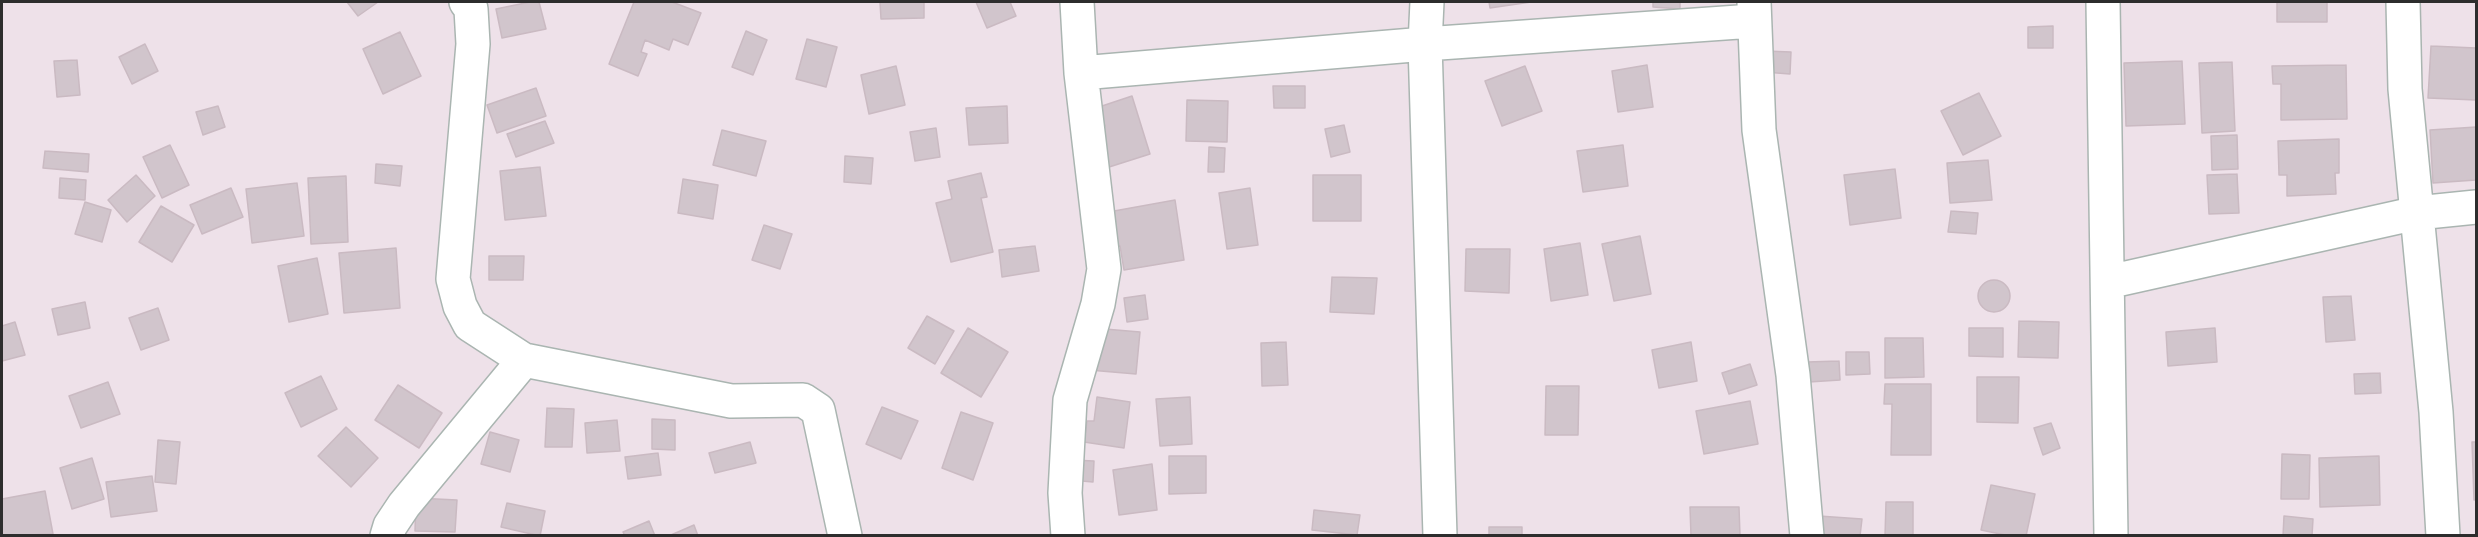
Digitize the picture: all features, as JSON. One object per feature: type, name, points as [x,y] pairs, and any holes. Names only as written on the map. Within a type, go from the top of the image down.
[{"type":"street","points":[[466,2],[471,9],[473,44],[453,279],[460,306],[470,325],[524,360],[730,401],[803,400],[818,410],[844,536]]},
{"type":"street","points":[[1068,536],[1065,493],[1070,400],[1098,304],[1104,269],[1081,73],[1077,2]]},
{"type":"street","points":[[1427,2],[1425,44],[1440,536]]},
{"type":"street","points":[[2103,2],[2111,536]]},
{"type":"street","points":[[2403,2],[2405,89],[2436,412],[2442,536]]},
{"type":"street","points":[[1081,73],[1425,44],[1754,11],[1759,130],[1793,375],[1807,536]]},
{"type":"street","points":[[2108,282],[2417,213],[2476,207]]},
{"type":"street","points":[[387,536],[390,526],[404,505],[524,360]]},
{"type":"building","points":[[347,2],[378,2],[358,16]]},
{"type":"building","points":[[539,2],[546,29],[502,38],[496,9]]},
{"type":"building","points":[[634,2],[672,2],[701,13],[688,45],[673,39],[669,50],[645,40],[641,52],[647,54],[638,76],[609,64]]},
{"type":"building","points":[[880,2],[924,2],[924,18],[881,19]]},
{"type":"building","points":[[976,2],[1010,2],[1016,16],[987,28]]},
{"type":"building","points":[[1489,2],[1531,2],[1490,8]]},
{"type":"building","points":[[1653,2],[1680,2],[1680,9],[1653,7]]},
{"type":"building","points":[[2277,2],[2327,2],[2327,22],[2277,22]]},
{"type":"building","points":[[2053,26],[2053,48],[2028,48],[2028,27]]},
{"type":"building","points":[[746,31],[767,40],[753,75],[732,67]]},
{"type":"building","points":[[400,32],[421,76],[383,94],[363,49]]},
{"type":"building","points":[[807,39],[837,47],[826,87],[796,79]]},
{"type":"building","points":[[145,44],[158,71],[132,84],[119,57]]},
{"type":"building","points":[[2431,46],[2476,48],[2476,100],[2428,98]]},
{"type":"building","points":[[1765,51],[1791,52],[1790,74],[1764,72]]},
{"type":"building","points":[[77,60],[80,95],[57,97],[54,61]]},
{"type":"building","points":[[2182,61],[2185,124],[2126,126],[2124,63]]},
{"type":"building","points":[[2232,62],[2235,131],[2202,133],[2199,63]]},
{"type":"building","points":[[1647,65],[1653,107],[1618,112],[1612,71]]},
{"type":"building","points":[[2346,65],[2347,119],[2281,120],[2281,84],[2273,84],[2272,66]]},
{"type":"building","points":[[896,66],[905,105],[869,114],[861,75]]},
{"type":"building","points":[[1525,66],[1542,111],[1502,126],[1485,81]]},
{"type":"building","points":[[1273,86],[1305,86],[1305,108],[1274,108]]},
{"type":"building","points":[[536,88],[546,116],[497,133],[487,105]]},
{"type":"building","points":[[1979,93],[2001,136],[1963,155],[1941,111]]},
{"type":"building","points":[[1132,96],[1150,154],[1106,168],[1094,129],[1105,126],[1099,107]]},
{"type":"building","points":[[1187,100],[1228,101],[1227,142],[1186,141]]},
{"type":"building","points":[[218,106],[225,127],[203,135],[196,112]]},
{"type":"building","points":[[1007,106],[1008,143],[969,145],[966,108]]},
{"type":"building","points":[[545,121],[554,143],[516,157],[507,134]]},
{"type":"building","points":[[1344,125],[1350,152],[1331,157],[1325,129]]},
{"type":"building","points":[[2476,127],[2476,180],[2433,183],[2430,130]]},
{"type":"building","points":[[936,128],[940,157],[915,161],[910,132]]},
{"type":"building","points":[[722,130],[766,141],[756,176],[713,165]]},
{"type":"building","points":[[2237,135],[2238,169],[2212,170],[2211,136]]},
{"type":"building","points":[[2339,139],[2339,173],[2335,173],[2336,194],[2287,196],[2287,175],[2279,175],[2278,141]]},
{"type":"building","points":[[170,145],[189,185],[162,198],[143,157]]},
{"type":"building","points":[[1623,145],[1628,186],[1583,192],[1577,151]]},
{"type":"building","points":[[1209,147],[1225,148],[1224,172],[1208,172]]},
{"type":"building","points":[[45,151],[89,154],[88,172],[43,168]]},
{"type":"building","points":[[845,156],[873,158],[871,184],[844,182]]},
{"type":"building","points":[[1988,160],[1992,200],[1950,203],[1947,163]]},
{"type":"building","points":[[376,164],[402,166],[400,186],[375,183]]},
{"type":"building","points":[[540,167],[546,216],[505,220],[500,171]]},
{"type":"building","points":[[1895,169],[1901,218],[1850,225],[1844,175]]},
{"type":"building","points":[[981,173],[987,197],[981,198],[993,252],[951,262],[936,203],[952,199],[948,181]]},
{"type":"building","points":[[2237,174],[2239,213],[2209,214],[2207,175]]},
{"type":"building","points":[[136,175],[155,196],[127,222],[108,200]]},
{"type":"building","points":[[1313,175],[1361,175],[1361,221],[1313,221]]},
{"type":"building","points":[[346,176],[348,242],[311,244],[308,178]]},
{"type":"building","points":[[60,178],[86,180],[85,200],[59,198]]},
{"type":"building","points":[[683,179],[718,185],[713,219],[678,213]]},
{"type":"building","points":[[297,183],[304,236],[252,243],[246,189]]},
{"type":"building","points":[[231,188],[243,217],[202,234],[190,205]]},
{"type":"building","points":[[1250,188],[1258,245],[1227,249],[1219,193]]},
{"type":"building","points":[[1175,200],[1184,260],[1124,270],[1120,246],[1109,248],[1103,213]]},
{"type":"building","points":[[85,202],[111,210],[102,242],[75,234]]},
{"type":"building","points":[[161,206],[194,225],[172,262],[139,242]]},
{"type":"building","points":[[1951,211],[1978,213],[1976,234],[1948,232]]},
{"type":"building","points":[[764,225],[792,234],[780,269],[752,260]]},
{"type":"building","points":[[1640,236],[1651,294],[1614,301],[1602,244]]},
{"type":"building","points":[[1580,243],[1588,295],[1551,301],[1544,249]]},
{"type":"building","points":[[1035,246],[1039,271],[1002,277],[999,250]]},
{"type":"building","points":[[396,248],[400,308],[344,313],[339,253]]},
{"type":"building","points":[[1466,249],[1510,249],[1509,293],[1465,291]]},
{"type":"building","points":[[489,256],[524,256],[523,280],[489,280]]},
{"type":"building","points":[[317,258],[328,314],[289,322],[278,266]]},
{"type":"building","points":[[1332,277],[1377,278],[1374,314],[1330,312]]},
{"type":"building","points":[[1994,280],[2005,285],[2010,296],[2005,307],[1994,312],[1983,307],[1978,296],[1983,285]]},
{"type":"building","points":[[1145,295],[1148,319],[1127,322],[1124,298]]},
{"type":"building","points":[[2351,296],[2355,340],[2326,342],[2323,297]]},
{"type":"building","points":[[85,302],[90,328],[58,335],[52,309]]},
{"type":"building","points":[[158,308],[169,340],[141,350],[129,318]]},
{"type":"building","points":[[927,316],[954,331],[935,364],[908,348]]},
{"type":"building","points":[[2019,321],[2059,322],[2058,358],[2018,357]]},
{"type":"building","points":[[15,322],[25,355],[2,361],[2,326]]},
{"type":"building","points":[[968,328],[1008,352],[981,397],[941,373]]},
{"type":"building","points":[[1093,328],[1140,332],[1136,374],[1089,370]]},
{"type":"building","points":[[1969,328],[2003,328],[2003,357],[1969,356]]},
{"type":"building","points":[[2215,328],[2217,362],[2168,366],[2166,332]]},
{"type":"building","points":[[1885,338],[1923,338],[1924,377],[1885,378]]},
{"type":"building","points":[[1286,342],[1288,385],[1262,386],[1261,343]]},
{"type":"building","points":[[1691,342],[1697,381],[1659,388],[1652,350]]},
{"type":"building","points":[[1846,352],[1869,352],[1870,374],[1846,375]]},
{"type":"building","points":[[1839,361],[1840,380],[1809,382],[1807,362]]},
{"type":"building","points":[[1750,364],[1757,385],[1729,394],[1722,373]]},
{"type":"building","points":[[2380,373],[2381,393],[2355,394],[2354,374]]},
{"type":"building","points":[[321,376],[337,409],[301,427],[285,393]]},
{"type":"building","points":[[1977,377],[2019,377],[2018,423],[1977,422]]},
{"type":"building","points":[[108,382],[120,414],[81,428],[69,396]]},
{"type":"building","points":[[1885,384],[1931,384],[1931,455],[1891,455],[1892,404],[1884,404]]},
{"type":"building","points":[[398,385],[442,413],[419,448],[375,420]]},
{"type":"building","points":[[1546,386],[1579,386],[1578,435],[1545,435]]},
{"type":"building","points":[[1097,397],[1130,402],[1124,448],[1084,442],[1087,421],[1094,421]]},
{"type":"building","points":[[1190,397],[1192,444],[1160,446],[1156,399]]},
{"type":"building","points":[[1750,401],[1758,444],[1704,454],[1696,411]]},
{"type":"building","points":[[882,407],[918,421],[901,459],[866,444]]},
{"type":"building","points":[[547,408],[574,409],[572,447],[545,447]]},
{"type":"building","points":[[961,412],[993,423],[973,480],[942,468]]},
{"type":"building","points":[[652,419],[675,420],[675,450],[652,449]]},
{"type":"building","points":[[617,420],[620,451],[587,453],[585,423]]},
{"type":"building","points":[[2051,423],[2060,448],[2043,455],[2034,428]]},
{"type":"building","points":[[346,427],[378,458],[351,487],[318,456]]},
{"type":"building","points":[[490,432],[519,440],[510,472],[481,464]]},
{"type":"building","points":[[158,440],[180,442],[176,484],[155,482]]},
{"type":"building","points":[[750,442],[756,463],[715,473],[709,453]]},
{"type":"building","points":[[2472,442],[2476,442],[2476,499],[2474,500]]},
{"type":"building","points":[[658,453],[661,475],[628,479],[625,457]]},
{"type":"building","points":[[2282,454],[2310,455],[2309,499],[2281,499]]},
{"type":"building","points":[[1169,456],[1206,456],[1206,493],[1169,494]]},
{"type":"building","points":[[2379,456],[2380,505],[2320,507],[2319,458]]},
{"type":"building","points":[[92,458],[104,499],[72,509],[60,468]]},
{"type":"building","points":[[1072,460],[1094,461],[1093,482],[1070,480]]},
{"type":"building","points":[[1152,464],[1157,510],[1119,515],[1113,470]]},
{"type":"building","points":[[152,476],[157,511],[111,517],[106,482]]},
{"type":"building","points":[[1991,485],[2035,494],[2026,536],[2010,536],[1981,530]]},
{"type":"building","points":[[45,491],[53,534],[2,536],[2,499]]},
{"type":"building","points":[[416,498],[457,500],[455,532],[415,531]]},
{"type":"building","points":[[1886,502],[1913,502],[1913,536],[1885,536]]},
{"type":"building","points":[[507,503],[545,511],[540,536],[501,527]]},
{"type":"building","points":[[1690,507],[1739,507],[1740,536],[1691,536]]},
{"type":"building","points":[[1314,510],[1360,515],[1357,535],[1312,530]]},
{"type":"building","points":[[1819,516],[1862,519],[1860,536],[1818,536]]},
{"type":"building","points":[[2284,516],[2313,519],[2312,536],[2283,536]]},
{"type":"building","points":[[649,521],[655,536],[625,536],[623,532]]},
{"type":"building","points":[[694,525],[698,536],[671,536],[671,535]]},
{"type":"building","points":[[1489,527],[1522,527],[1522,536],[1489,536]]}]
